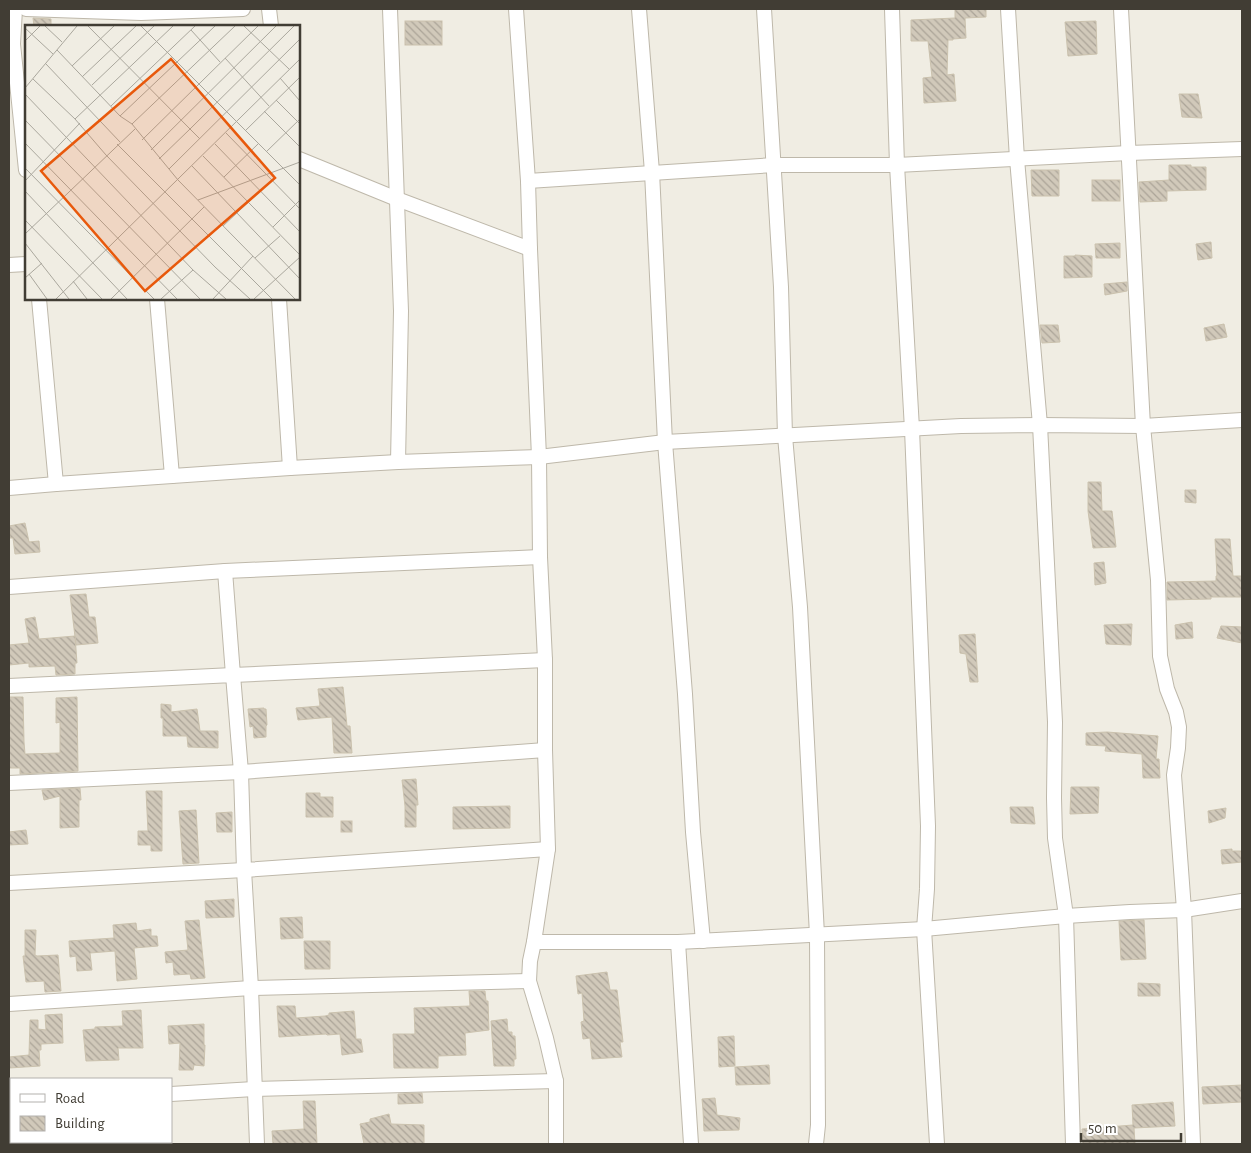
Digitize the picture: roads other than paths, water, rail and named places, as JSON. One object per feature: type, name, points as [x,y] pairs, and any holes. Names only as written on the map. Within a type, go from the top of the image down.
[{"type":"street","points":[[15,9],[25,158]]},
{"type":"street","points":[[26,9],[141,16],[242,9]]},
{"type":"street","points":[[269,9],[270,25]]},
{"type":"street","points":[[390,9],[401,311],[398,462]]},
{"type":"street","points":[[516,9],[528,180],[539,457],[548,849],[530,961],[529,980],[556,1080],[556,1144]]},
{"type":"street","points":[[639,9],[652,172],[666,442],[685,694],[693,832],[703,941]]},
{"type":"street","points":[[764,9],[781,287],[785,436],[800,607],[817,934],[818,1125],[816,1144]]},
{"type":"street","points":[[892,9],[897,165],[912,428],[928,826],[924,929],[937,1144]]},
{"type":"street","points":[[1008,9],[1017,159],[1040,425],[1056,722],[1055,838],[1066,916],[1073,1144]]},
{"type":"street","points":[[1122,9],[1143,426],[1158,580],[1160,656],[1179,727],[1174,775],[1184,910],[1193,1144]]},
{"type":"street","points":[[528,180],[774,165],[897,165],[1242,149]]},
{"type":"street","points":[[300,159],[397,199],[530,249]]},
{"type":"street","points":[[9,265],[25,264]]},
{"type":"street","points":[[39,300],[56,484]]},
{"type":"street","points":[[156,300],[172,476]]},
{"type":"street","points":[[280,300],[290,468]]},
{"type":"street","points":[[9,488],[290,468],[539,457],[666,442],[912,428],[1040,425],[1143,426],[1242,420]]},
{"type":"street","points":[[9,587],[225,571],[540,557]]},
{"type":"street","points":[[225,571],[241,772],[257,1144]]},
{"type":"street","points":[[9,686],[545,660]]},
{"type":"street","points":[[9,783],[241,772],[545,750]]},
{"type":"street","points":[[9,883],[244,870],[548,849]]},
{"type":"street","points":[[534,942],[678,942],[924,929],[1066,916],[1184,910],[1242,901]]},
{"type":"street","points":[[678,942],[691,1144]]},
{"type":"street","points":[[9,1004],[251,988],[529,980]]},
{"type":"street","points":[[172,1094],[254,1089],[556,1080]]}]
